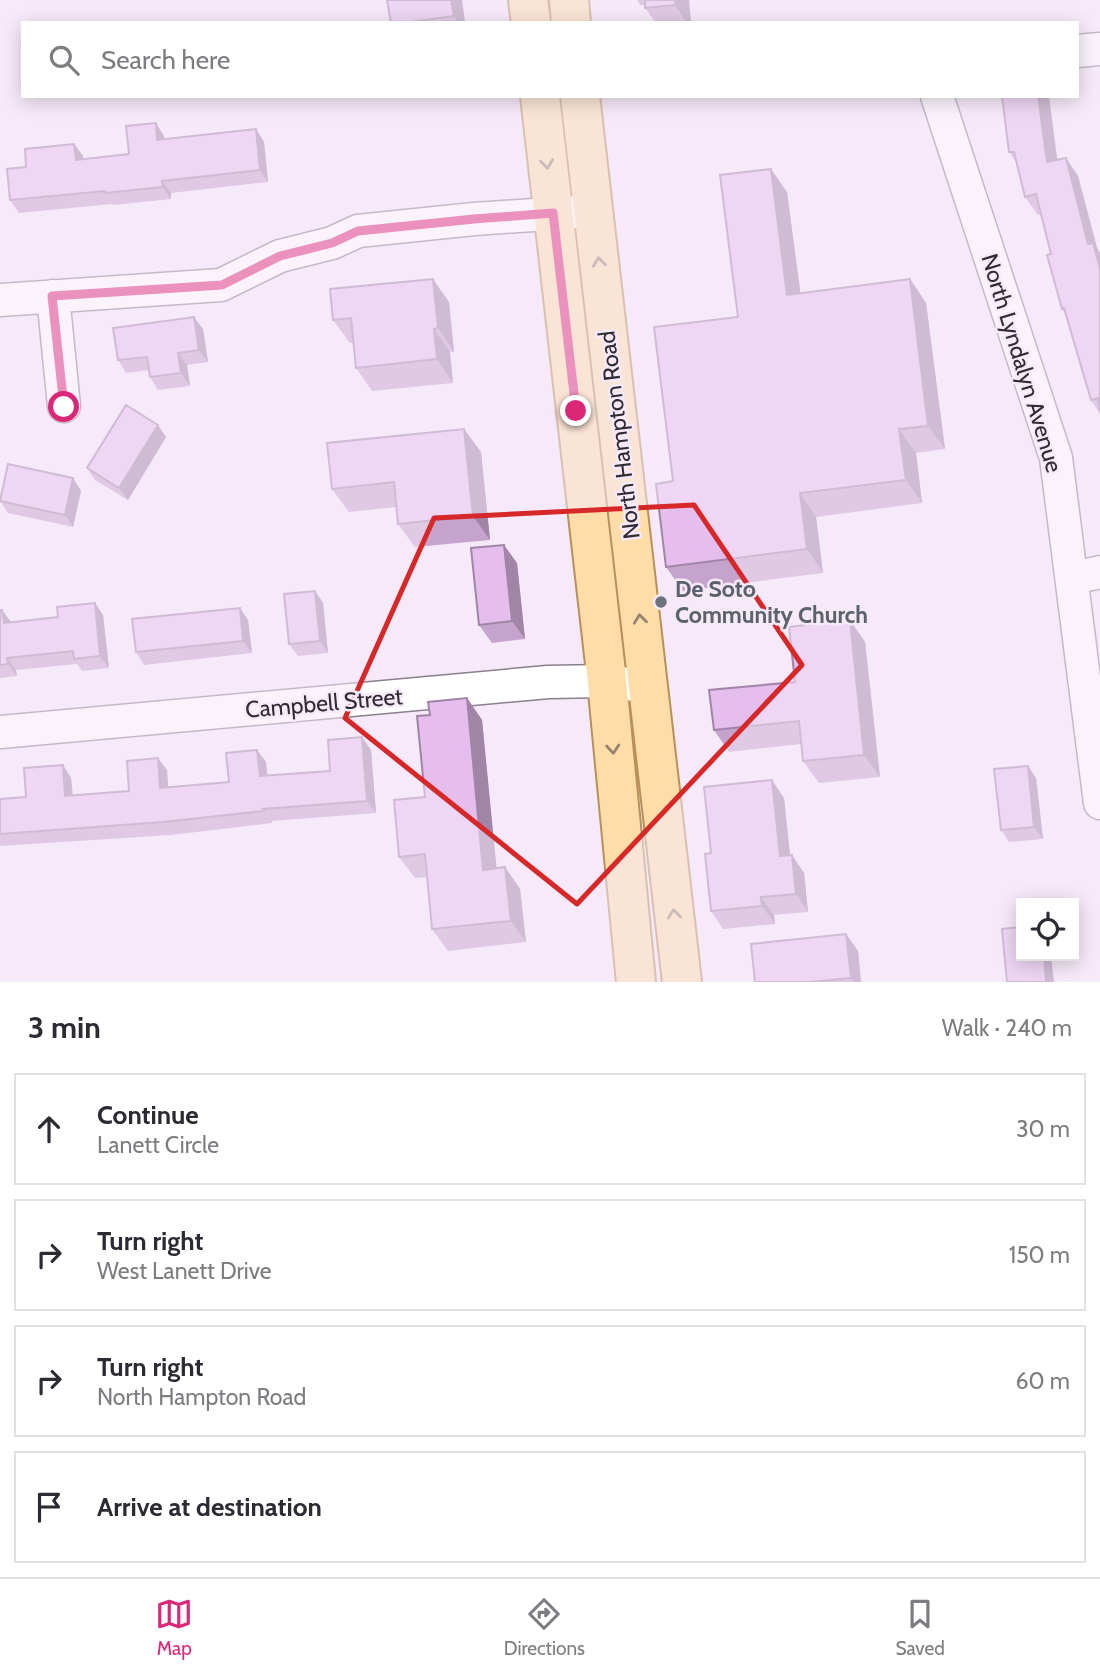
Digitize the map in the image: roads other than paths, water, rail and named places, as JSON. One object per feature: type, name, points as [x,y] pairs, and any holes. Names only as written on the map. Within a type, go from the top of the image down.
[{"type":"main road","points":[[528,0],[531,21]]},
{"type":"main road","points":[[569,0],[571,21]]},
{"type":"main road","name":"North Hampton Road","points":[[540,98],[607,681],[636,982]]},
{"type":"main road","name":"North Hampton Road","points":[[580,98],[682,982]]},
{"type":"main road","points":[[565,317],[605,312]]},
{"type":"main road","points":[[592,545],[631,540]]},
{"type":"street","points":[[1079,51],[1100,49]]},
{"type":"street","name":"North Lyndalyn Avenue","points":[[938,98],[1056,457],[1086,575],[1100,803]]},
{"type":"street","points":[[0,300],[222,285],[280,256],[332,243],[358,231],[474,219],[593,212]]},
{"type":"street","points":[[52,296],[64,407]]},
{"type":"street","name":"Campbell Street","points":[[0,732],[548,681],[607,681],[648,687]]},
{"type":"place","name":"De Soto Community Church","points":[[661,602]]}]
